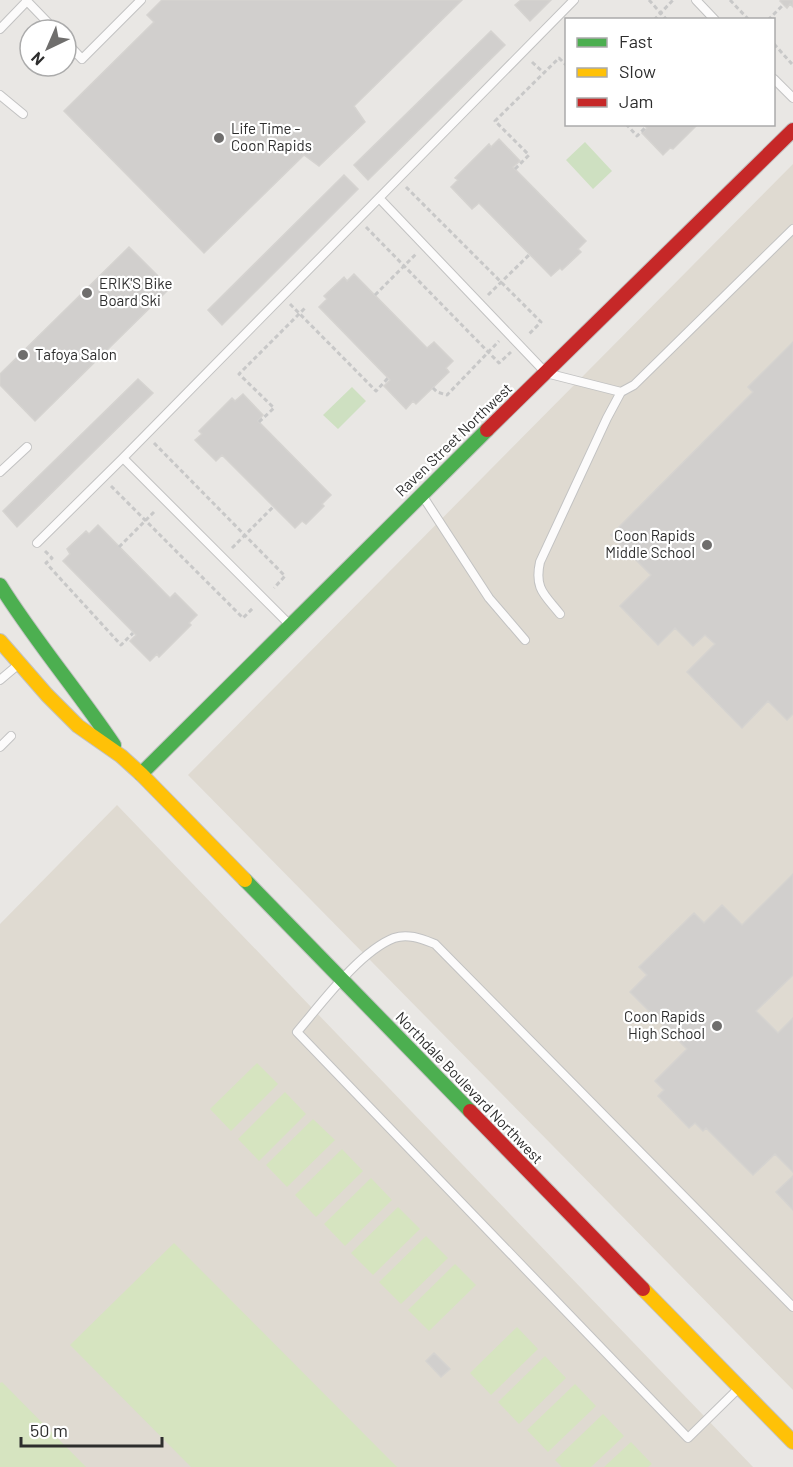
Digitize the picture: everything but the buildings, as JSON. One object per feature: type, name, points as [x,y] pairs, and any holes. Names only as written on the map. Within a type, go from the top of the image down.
[{"type":"street","name":"Raven Street Northwest","points":[[141,774],[290,624],[793,130]]},
{"type":"street","name":"Northdale Boulevard Northwest","points":[[0,585],[49,658],[81,696],[122,756]]},
{"type":"street","name":"Northdale Boulevard Northwest","points":[[0,640],[19,664],[78,726],[122,756],[141,774],[793,1442]]},
{"type":"lane","points":[[0,29],[27,0],[44,18]]},
{"type":"lane","points":[[78,55],[82,59],[141,0]]},
{"type":"lane","points":[[37,543],[380,199],[574,0]]},
{"type":"lane","points":[[696,0],[713,18]]},
{"type":"lane","points":[[775,80],[793,98]]},
{"type":"lane","points":[[0,95],[23,114]]},
{"type":"lane","points":[[380,199],[546,373],[621,392]]},
{"type":"lane","points":[[560,614],[541,590],[537,577],[540,562],[621,392],[634,385],[793,229]]},
{"type":"lane","points":[[0,472],[27,447]]},
{"type":"lane","points":[[123,458],[290,624]]},
{"type":"lane","points":[[422,494],[489,598],[525,640]]},
{"type":"lane","points":[[0,680],[19,664]]},
{"type":"lane","points":[[0,747],[10,736]]},
{"type":"lane","points":[[740,1388],[688,1438],[297,1032],[341,981],[373,950],[396,937],[416,936],[435,944],[793,1307]]},
{"type":"path","points":[[649,0],[665,18]]},
{"type":"path","points":[[656,18],[673,0]]},
{"type":"path","points":[[730,0],[747,18]]},
{"type":"path","points":[[770,18],[784,4]]},
{"type":"path","points":[[775,46],[792,64]]},
{"type":"path","points":[[523,52],[544,73]]},
{"type":"path","points":[[515,169],[529,155],[495,121],[559,58],[565,63]]},
{"type":"path","points":[[628,126],[638,136],[646,127]]},
{"type":"path","points":[[418,197],[541,322],[528,335]]},
{"type":"path","points":[[359,220],[499,363],[512,351]]},
{"type":"path","points":[[375,296],[425,245]]},
{"type":"path","points":[[480,303],[530,255]]},
{"type":"path","points":[[283,297],[375,391],[388,378]]},
{"type":"path","points":[[260,422],[274,408],[239,374],[305,308]]},
{"type":"path","points":[[433,388],[437,393],[447,395],[508,332]]},
{"type":"path","points":[[146,435],[285,576],[274,588]]},
{"type":"path","points":[[103,478],[243,618],[256,605]]},
{"type":"path","points":[[119,547],[166,500]]},
{"type":"path","points":[[223,557],[273,507]]},
{"type":"path","points":[[37,543],[52,558],[46,563],[121,645],[133,633]]},
{"type":"shaded area","points":[[793,164],[793,1390],[188,775]]},
{"type":"shaded area","points":[[117,805],[753,1467],[0,1467],[0,924]]},
{"type":"green space","points":[[585,142],[612,171],[593,189],[566,160]]},
{"type":"green space","points":[[352,387],[366,401],[338,429],[323,415]]},
{"type":"green space","points":[[257,1063],[278,1084],[231,1131],[210,1109]]},
{"type":"green space","points":[[285,1092],[306,1114],[259,1161],[238,1139]]},
{"type":"green space","points":[[313,1119],[335,1140],[287,1187],[266,1165]]},
{"type":"green space","points":[[342,1149],[363,1171],[316,1217],[295,1195]]},
{"type":"green space","points":[[371,1178],[392,1200],[345,1246],[324,1224]]},
{"type":"green space","points":[[398,1207],[420,1229],[373,1275],[351,1253]]},
{"type":"green space","points":[[426,1236],[448,1258],[401,1304],[379,1282]]},
{"type":"green space","points":[[174,1243],[397,1467],[191,1467],[70,1345]]},
{"type":"green space","points":[[455,1264],[476,1285],[429,1331],[408,1310]]},
{"type":"green space","points":[[517,1327],[538,1349],[491,1395],[470,1373]]},
{"type":"green space","points":[[545,1356],[566,1378],[519,1424],[498,1402]]},
{"type":"green space","points":[[2,1382],[86,1467],[0,1467],[0,1383]]},
{"type":"green space","points":[[575,1384],[596,1406],[548,1452],[527,1430]]},
{"type":"green space","points":[[603,1414],[624,1436],[591,1467],[562,1467],[555,1460]]},
{"type":"green space","points":[[631,1442],[652,1464],[648,1467],[604,1467]]},
{"type":"traffic: fast","points":[[141,774],[487,430]]},
{"type":"traffic: fast","points":[[0,585],[27,626],[114,745]]},
{"type":"traffic: fast","points":[[245,880],[470,1111]]},
{"type":"traffic: slow","points":[[0,641],[47,695],[78,726],[121,756],[141,774],[245,880]]},
{"type":"traffic: slow","points":[[643,1289],[793,1442]]},
{"type":"traffic: jam","points":[[487,430],[793,130]]},
{"type":"traffic: jam","points":[[470,1111],[643,1289]]},
{"type":"place","name":"Life Time - Coon Rapids","points":[[219,138]]},
{"type":"place","name":"ERIK'S Bike Board Ski","points":[[87,293]]},
{"type":"place","name":"Tafoya Salon","points":[[23,355]]},
{"type":"place","name":"Coon Rapids Middle School","points":[[707,545]]},
{"type":"place","name":"Coon Rapids High School","points":[[717,1026]]}]
